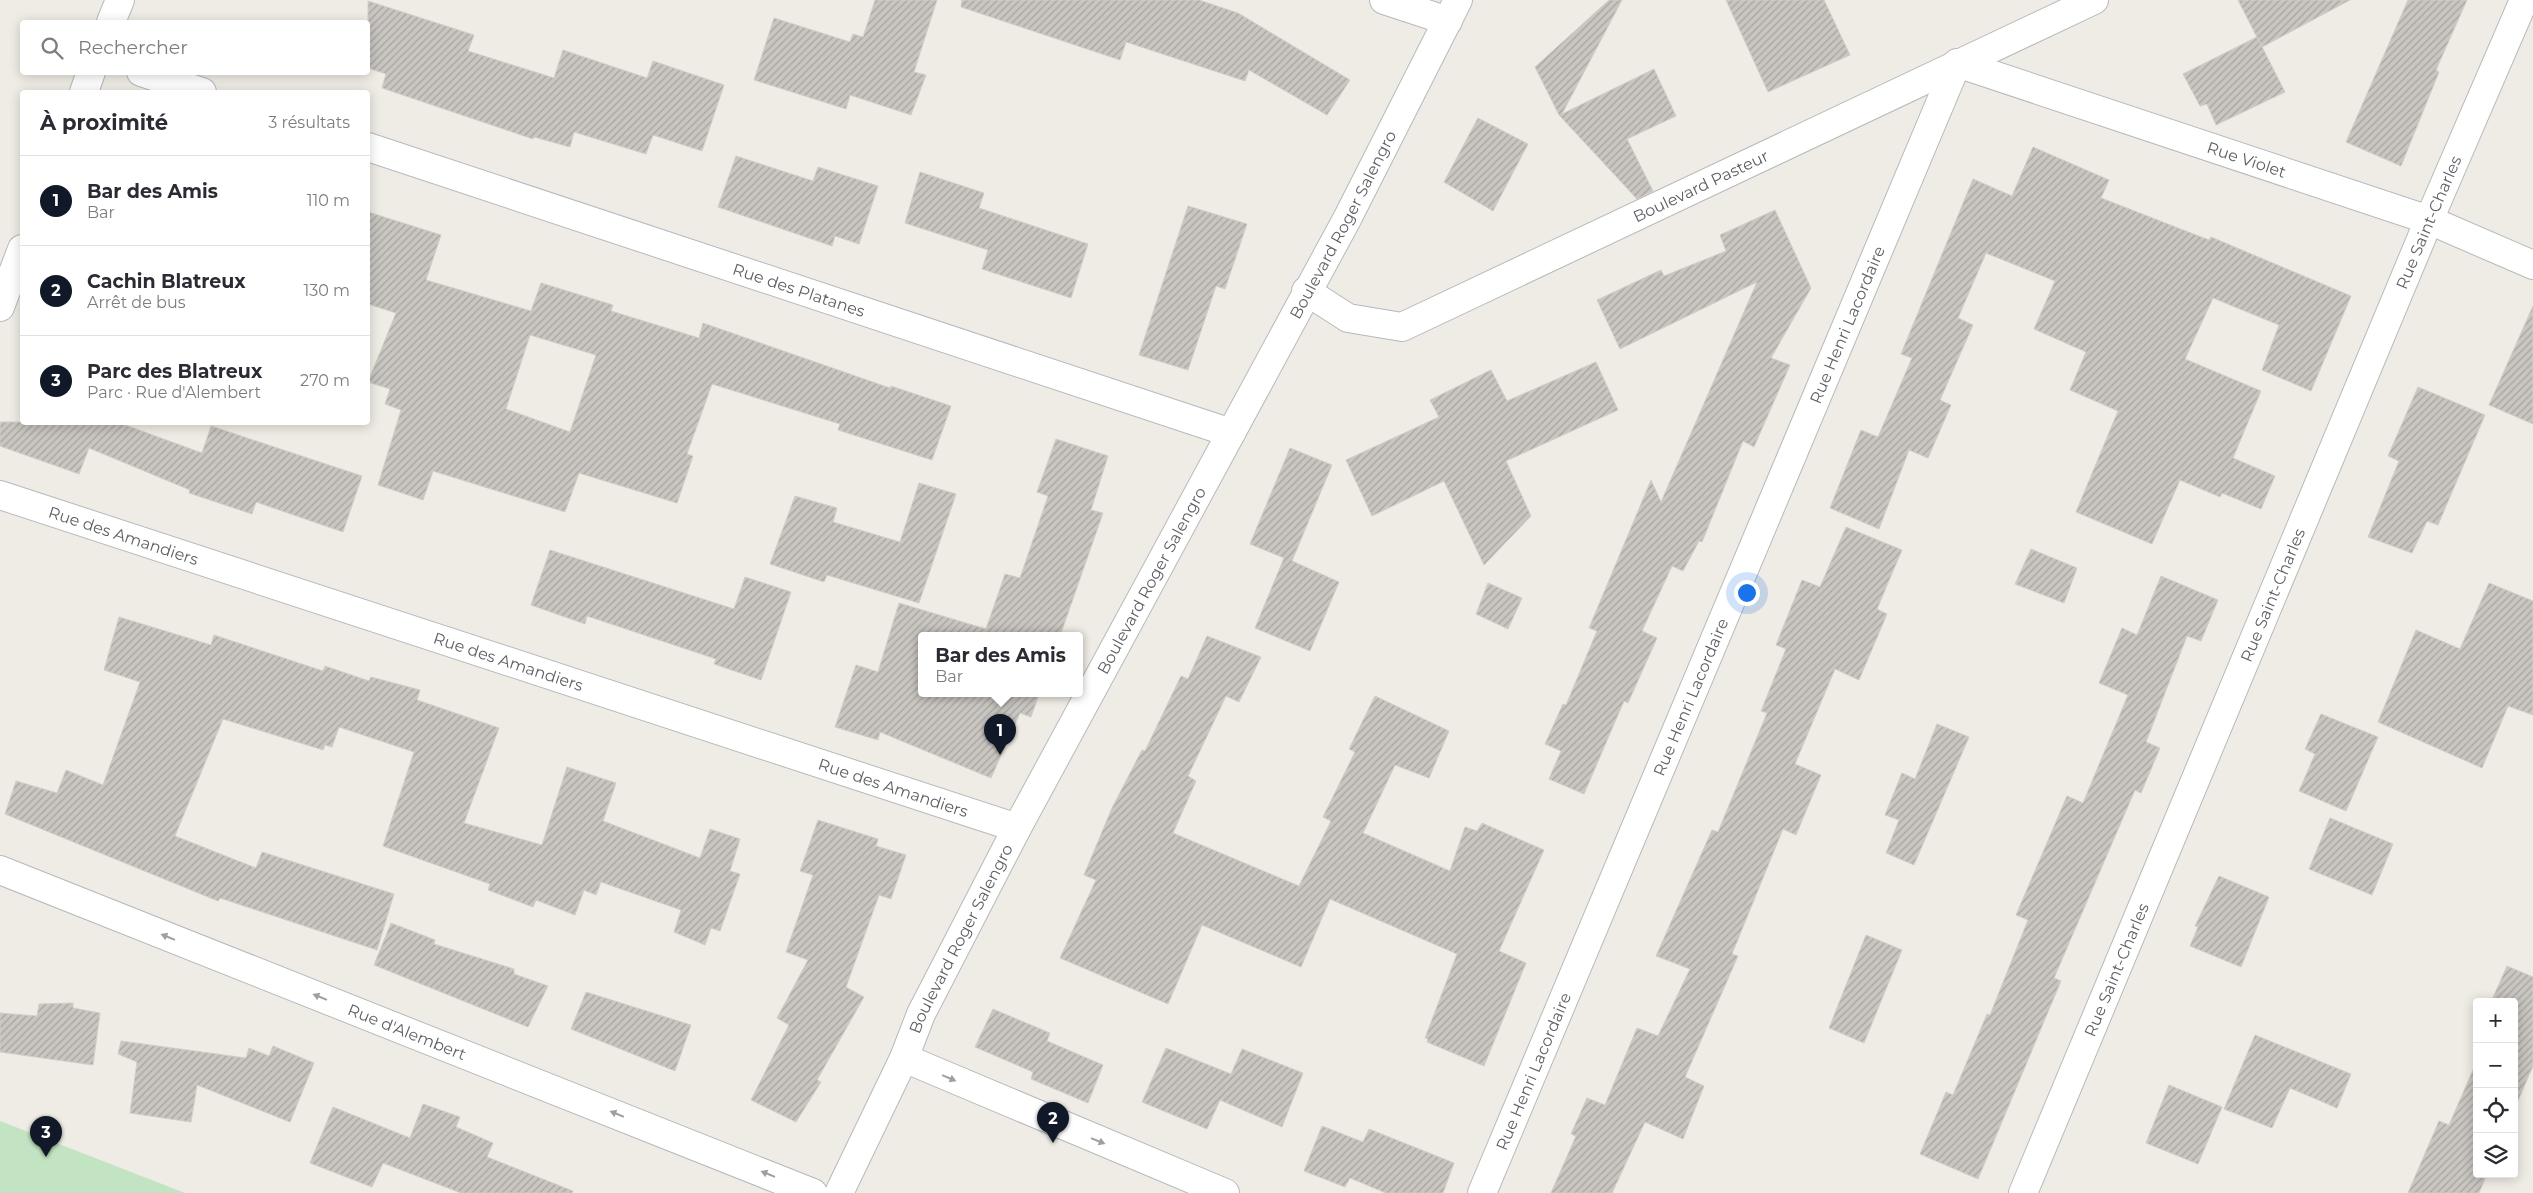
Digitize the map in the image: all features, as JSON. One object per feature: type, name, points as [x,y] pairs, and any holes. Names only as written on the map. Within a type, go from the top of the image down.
[{"type":"street","points":[[112,20],[120,0]]},
{"type":"street","points":[[1384,0],[1453,10]]},
{"type":"street","name":"Boulevard Pasteur","points":[[1306,291],[1348,318],[1402,327],[1957,63],[2094,0]]},
{"type":"street","name":"Rue Saint-Charles","points":[[2023,1193],[2429,220],[2524,0]]},
{"type":"street","name":"Boulevard Roger Salengro","points":[[839,1193],[904,1058],[921,1014],[1017,828],[1351,210],[1453,10]]},
{"type":"street","name":"Rue Violet","points":[[1957,63],[2429,220],[2533,265]]},
{"type":"street","name":"Rue Henri Lacordaire","points":[[1482,1193],[1957,63]]},
{"type":"street","points":[[85,90],[90,75]]},
{"type":"street","points":[[151,75],[196,90]]},
{"type":"street","name":"Rue des Platanes","points":[[370,148],[1231,433]]},
{"type":"street","points":[[0,307],[20,254]]},
{"type":"street","name":"Rue des Amandiers","points":[[0,495],[1017,828]]},
{"type":"street","name":"Rue d'Alembert","points":[[0,870],[813,1193]]},
{"type":"street","points":[[904,1058],[1225,1193]]},
{"type":"green space","points":[[0,1121],[185,1193],[0,1193]]},
{"type":"building","points":[[875,0],[937,0],[914,72],[926,75],[911,115],[850,95],[846,109],[754,80],[774,18],[850,42],[853,34],[863,37]]},
{"type":"building","points":[[962,0],[1199,0],[1238,13],[1350,80],[1327,115],[1249,70],[1245,81],[1126,42],[1120,60],[961,7]]},
{"type":"building","points":[[1609,0],[1622,0],[1562,114],[1654,69],[1676,116],[1627,139],[1653,191],[1637,199],[1559,115],[1535,67]]},
{"type":"building","points":[[1726,0],[1824,0],[1850,55],[1768,92]]},
{"type":"building","points":[[2238,0],[2350,0],[2262,47]]},
{"type":"building","points":[[2408,0],[2467,0],[2436,70],[2439,72],[2401,166],[2346,142]]},
{"type":"building","points":[[368,1],[474,35],[468,51],[554,78],[563,50],[647,78],[653,61],[724,85],[702,151],[653,135],[646,154],[574,132],[570,147],[534,137],[533,139],[382,88],[386,74],[370,69],[370,20],[368,20]]},
{"type":"building","points":[[2257,37],[2285,92],[2216,125],[2207,104],[2200,106],[2183,74]]},
{"type":"building","points":[[1478,118],[1528,144],[1493,211],[1444,182]]},
{"type":"building","points":[[2033,147],[2109,180],[2101,198],[2209,240],[2211,237],[2351,296],[2311,391],[2262,370],[2279,325],[2213,298],[2185,359],[2261,391],[2233,458],[2275,476],[2261,509],[2222,493],[2220,497],[2180,480],[2152,544],[2076,512],[2118,411],[2070,390],[2086,352],[2034,329],[2055,281],[1986,253],[1958,318],[1973,325],[1940,400],[1951,405],[1928,458],[1909,450],[1879,529],[1830,508],[1861,430],[1878,437],[1912,358],[1901,354],[1973,179],[2012,196]]},
{"type":"building","points":[[736,156],[813,181],[818,167],[878,186],[859,244],[835,236],[832,246],[718,207]]},
{"type":"building","points":[[920,172],[984,193],[979,208],[1088,244],[1071,298],[982,269],[988,250],[905,223]]},
{"type":"building","points":[[1188,206],[1247,224],[1225,289],[1216,286],[1188,370],[1139,355]]},
{"type":"building","points":[[1775,210],[1811,288],[1771,358],[1790,365],[1754,447],[1743,441],[1702,542],[1699,541],[1683,571],[1672,566],[1642,631],[1657,638],[1628,703],[1624,701],[1584,794],[1549,779],[1561,751],[1545,744],[1563,704],[1566,705],[1597,631],[1589,628],[1651,480],[1661,502],[1757,282],[1620,349],[1597,300],[1661,270],[1664,276],[1726,251],[1720,235]]},
{"type":"building","points":[[370,213],[441,235],[426,280],[531,311],[541,283],[613,305],[611,311],[699,338],[703,323],[890,388],[891,386],[951,406],[932,460],[838,430],[840,424],[712,384],[687,454],[693,456],[677,503],[579,473],[565,512],[433,471],[423,500],[378,485],[401,410],[385,404],[390,389],[370,383],[370,377],[396,313],[370,305]],"holes":[[[530,335],[596,355],[570,432],[506,409]]]},
{"type":"building","points":[[2533,306],[2533,424],[2489,405]]},
{"type":"building","points":[[1596,362],[1618,410],[1506,461],[1531,516],[1484,565],[1444,481],[1372,516],[1346,460],[1439,417],[1430,400],[1491,370],[1507,401]]},
{"type":"building","points":[[2418,387],[2485,415],[2438,525],[2427,521],[2412,553],[2368,537],[2399,461],[2388,456]]},
{"type":"building","points":[[0,422],[20,422],[20,425],[125,425],[202,453],[211,426],[362,476],[343,532],[256,502],[252,514],[189,493],[190,490],[89,448],[79,474],[0,446]]},
{"type":"building","points":[[1056,439],[1108,456],[1091,510],[1103,513],[1061,632],[918,632],[918,697],[1038,697],[1031,717],[1020,713],[991,778],[880,732],[878,740],[835,727],[856,665],[878,672],[899,603],[986,629],[1005,574],[1020,578],[1048,496],[1037,492]]},
{"type":"building","points":[[1290,448],[1332,465],[1292,561],[1339,582],[1310,651],[1255,628],[1284,558],[1250,544]]},
{"type":"building","points":[[919,483],[956,494],[919,603],[827,575],[824,582],[770,564],[795,496],[837,508],[833,522],[900,542]]},
{"type":"building","points":[[1846,527],[1902,550],[1877,609],[1887,614],[1859,680],[1835,669],[1795,764],[1821,775],[1796,835],[1783,829],[1732,954],[1738,956],[1685,1077],[1704,1086],[1683,1139],[1645,1122],[1612,1193],[1551,1193],[1576,1136],[1571,1134],[1587,1098],[1605,1105],[1637,1028],[1658,1036],[1690,969],[1656,956],[1712,830],[1718,832],[1767,713],[1761,711],[1786,649],[1776,645],[1802,580],[1820,587]]},
{"type":"building","points":[[2031,549],[2077,568],[2064,603],[2015,584]]},
{"type":"building","points":[[550,550],[734,609],[745,577],[791,592],[761,680],[714,664],[716,659],[587,616],[585,624],[531,605]]},
{"type":"building","points":[[2161,576],[2218,600],[2201,641],[2187,636],[2146,742],[2160,748],[2141,793],[2135,790],[2054,978],[2061,981],[1978,1179],[1920,1154],[1946,1092],[1953,1095],[1987,1014],[1990,1015],[2028,920],[2016,915],[2067,796],[2083,803],[2128,695],[2099,683],[2122,628],[2137,635]]},
{"type":"building","points":[[1488,583],[1522,598],[1508,629],[1476,614]]},
{"type":"building","points":[[2489,583],[2533,601],[2533,715],[2508,706],[2482,768],[2378,722],[2416,630],[2460,649]]},
{"type":"building","points":[[119,617],[211,645],[214,635],[323,671],[325,666],[369,681],[371,677],[420,690],[417,700],[499,728],[464,823],[542,845],[567,767],[616,783],[603,821],[700,858],[710,829],[740,839],[730,871],[740,874],[720,931],[711,928],[705,945],[674,932],[681,910],[601,882],[596,895],[584,890],[575,915],[536,900],[533,907],[488,890],[490,884],[383,846],[414,752],[339,727],[332,747],[325,745],[323,750],[223,719],[175,836],[256,868],[262,852],[394,894],[377,950],[220,898],[218,901],[5,814],[16,781],[57,793],[66,770],[103,785],[140,682],[104,670]]},
{"type":"building","points":[[1207,636],[1261,657],[1239,702],[1226,696],[1188,776],[1196,781],[1173,833],[1299,886],[1331,821],[1323,817],[1355,752],[1349,749],[1375,696],[1449,731],[1429,778],[1395,765],[1363,833],[1450,871],[1465,827],[1477,831],[1482,823],[1544,850],[1499,951],[1526,963],[1484,1066],[1427,1042],[1428,1039],[1425,1038],[1457,954],[1330,899],[1301,967],[1202,925],[1168,1004],[1060,958],[1096,880],[1084,875],[1112,808],[1142,750],[1145,751],[1181,676],[1188,679]]},
{"type":"building","points":[[2321,714],[2378,737],[2346,811],[2299,791],[2315,754],[2305,749]]},
{"type":"building","points":[[1937,724],[1969,737],[1914,865],[1886,853],[1899,820],[1885,815],[1902,773],[1915,779]]},
{"type":"building","points":[[2330,818],[2393,844],[2372,895],[2309,869]]},
{"type":"building","points":[[818,820],[878,839],[876,846],[906,855],[891,899],[879,895],[846,987],[864,997],[817,1080],[821,1082],[796,1122],[751,1100],[789,1025],[777,1018],[808,960],[786,952],[813,875],[800,871]]},
{"type":"building","points":[[2219,876],[2269,897],[2241,967],[2190,946],[2198,927],[2195,926]]},
{"type":"building","points":[[391,923],[435,940],[434,944],[514,969],[514,974],[548,986],[528,1027],[374,965]]},
{"type":"building","points":[[1866,935],[1902,950],[1864,1043],[1829,1028]]},
{"type":"building","points":[[2507,966],[2533,977],[2533,1066],[2518,1101],[2518,998],[2493,998]]},
{"type":"building","points":[[586,992],[691,1025],[675,1071],[571,1029]]},
{"type":"building","points":[[73,1003],[73,1008],[100,1013],[93,1065],[0,1052],[0,1013],[37,1016],[39,1004]]},
{"type":"building","points":[[993,1009],[1050,1033],[1047,1041],[1103,1065],[1088,1103],[1031,1079],[1033,1072],[975,1047]]},
{"type":"building","points":[[2255,1035],[2351,1074],[2337,1108],[2290,1088],[2272,1128],[2224,1109]]},
{"type":"building","points":[[121,1041],[246,1058],[249,1048],[269,1056],[273,1046],[314,1063],[290,1122],[197,1085],[191,1122],[130,1113],[137,1062],[118,1054]]},
{"type":"building","points":[[1166,1048],[1231,1074],[1242,1049],[1303,1073],[1282,1127],[1220,1100],[1207,1129],[1142,1102]]},
{"type":"building","points":[[2473,1070],[2473,1178],[2485,1178],[2479,1193],[2408,1193],[2439,1121],[2449,1125]]},
{"type":"building","points":[[2169,1085],[2222,1107],[2198,1164],[2146,1143]]},
{"type":"building","points":[[423,1104],[460,1117],[456,1127],[493,1143],[487,1157],[573,1191],[572,1193],[461,1193],[383,1163],[372,1187],[310,1163],[333,1107],[410,1138]]},
{"type":"building","points":[[1322,1126],[1363,1142],[1369,1129],[1454,1163],[1443,1193],[1386,1193],[1350,1178],[1345,1187],[1304,1171]]},
{"type":"place","name":"Bar des Amis","points":[[1000,755]]},
{"type":"place","name":"Cachin Blatreux","points":[[1053,1143]]},
{"type":"place","name":"Parc des Blatreux","points":[[46,1157]]}]
